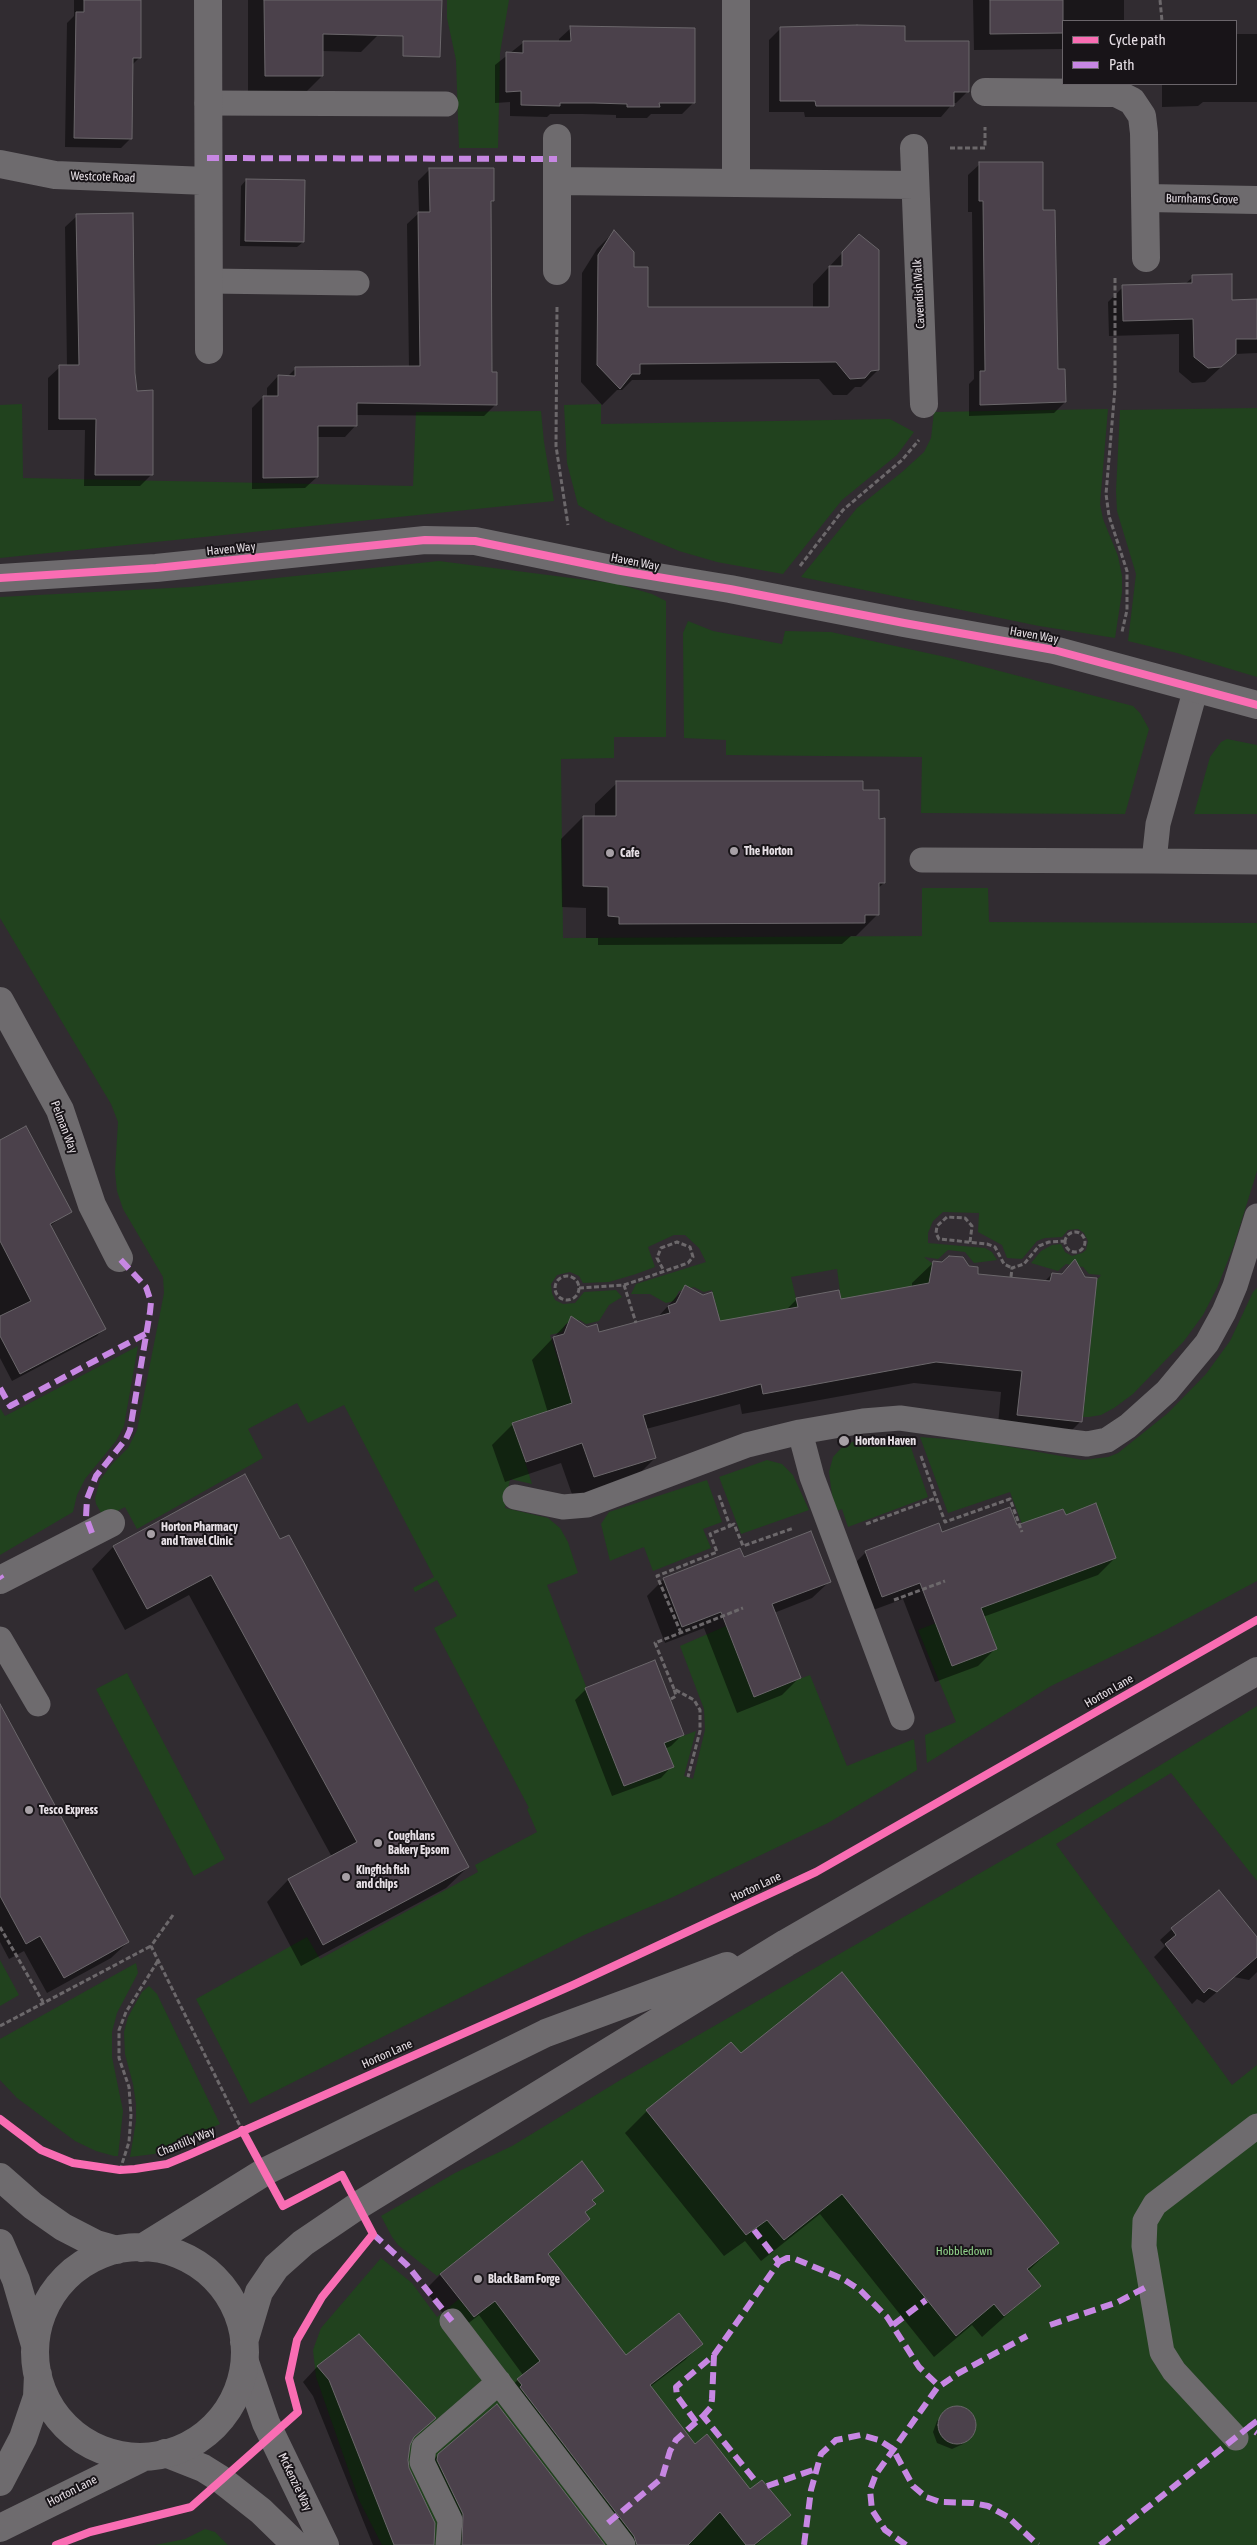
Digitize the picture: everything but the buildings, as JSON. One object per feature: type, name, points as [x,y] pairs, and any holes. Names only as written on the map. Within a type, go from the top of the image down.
[{"type":"street","points":[[208,0],[207,181],[209,350]]},
{"type":"street","points":[[736,0],[736,183]]},
{"type":"street","points":[[985,92],[1105,92],[1127,98],[1136,106],[1143,120],[1147,198],[1146,258]]},
{"type":"street","points":[[557,138],[557,271]]},
{"type":"street","name":"Cavendish Walk","points":[[914,148],[924,404]]},
{"type":"street","name":"Westcote Road","points":[[0,164],[56,175],[207,181]]},
{"type":"street","points":[[558,181],[914,185]]},
{"type":"street","name":"Burnhams Grove","points":[[1147,198],[1257,200]]},
{"type":"street","name":"Haven Way","points":[[0,578],[156,568],[434,540],[475,542],[1054,650],[1257,705]]},
{"type":"street","name":"Pelman Way","points":[[0,1001],[60,1110],[92,1205],[119,1258]]},
{"type":"street","points":[[0,1580],[111,1523]]},
{"type":"street","points":[[245,2352],[255,2303],[267,2277],[280,2262],[303,2243],[359,2205],[786,1943],[1257,1671]]},
{"type":"street","points":[[36,2346],[44,2311],[63,2282],[88,2262],[130,2249],[266,2171],[546,2033],[786,1943]]},
{"type":"street","points":[[0,2177],[39,2210],[63,2227],[96,2244],[130,2249]]},
{"type":"street","points":[[0,2243],[16,2280],[36,2346],[38,2375],[37,2397],[24,2438],[0,2482]]},
{"type":"street","name":"McKenzie Way","points":[[130,2249],[164,2250],[180,2256],[209,2273],[225,2290],[240,2320],[245,2352],[266,2423],[325,2545]]},
{"type":"street","name":"Horton Lane","points":[[0,2528],[155,2455],[181,2449],[200,2439],[220,2421],[235,2398],[245,2352]]},
{"type":"street","points":[[38,2375],[49,2403],[75,2434],[104,2450],[127,2456],[155,2455],[203,2468],[221,2479],[261,2511],[296,2545]]},
{"type":"lane","points":[[207,103],[446,104]]},
{"type":"lane","points":[[209,281],[357,283]]},
{"type":"lane","points":[[1154,861],[1158,824],[1196,688]]},
{"type":"lane","points":[[922,860],[1257,862]]},
{"type":"lane","points":[[515,1497],[563,1507],[587,1505],[747,1445],[800,1432],[863,1421],[908,1420],[1088,1444],[1107,1440],[1128,1426],[1167,1390],[1207,1343],[1233,1292],[1257,1216]]},
{"type":"lane","points":[[800,1432],[812,1477],[902,1718]]},
{"type":"lane","points":[[0,1638],[38,1704]]},
{"type":"lane","points":[[1236,2438],[1174,2371],[1162,2352],[1144,2246],[1144,2220],[1155,2204],[1257,2126]]},
{"type":"lane","points":[[452,2321],[623,2545]]},
{"type":"lane","points":[[448,2545],[450,2520],[422,2462],[424,2447],[499,2382]]},
{"type":"path","points":[[1160,0],[1162,20]]},
{"type":"path","points":[[914,148],[986,148],[985,92]]},
{"type":"path","points":[[1114,665],[1127,610],[1128,585],[1124,558],[1106,508],[1115,388],[1114,257],[1146,258]]},
{"type":"path","points":[[557,271],[556,426],[568,526],[563,559]]},
{"type":"path","points":[[782,599],[791,577],[835,519],[902,460],[919,440],[923,426],[924,404]]},
{"type":"path","points":[[970,1242],[972,1226],[965,1218],[947,1217],[937,1226],[936,1233],[939,1239],[987,1244],[995,1248],[1004,1264],[1012,1268],[1024,1264],[1034,1250],[1044,1243],[1066,1240],[1070,1234],[1076,1232],[1084,1238],[1084,1244],[1080,1251],[1072,1252],[1066,1247],[1066,1240]]},
{"type":"path","points":[[579,1288],[624,1284],[664,1271],[690,1261],[693,1253],[690,1247],[677,1242],[661,1248],[657,1258],[664,1271]]},
{"type":"path","points":[[1011,1277],[1012,1268]]},
{"type":"path","points":[[569,1276],[574,1278],[579,1288],[574,1298],[566,1300],[559,1296],[555,1289],[560,1278],[569,1276]]},
{"type":"path","points":[[624,1284],[636,1323]]},
{"type":"path","points":[[908,1420],[945,1522],[1010,1499],[1022,1532]]},
{"type":"path","points":[[705,1460],[730,1526]]},
{"type":"path","points":[[681,1633],[657,1576],[717,1552],[710,1534],[734,1524],[743,1546],[830,1526],[936,1498]]},
{"type":"path","points":[[723,1529],[725,1534]]},
{"type":"path","points":[[862,1612],[945,1581]]},
{"type":"path","points":[[671,1698],[676,1696],[674,1689],[654,1644],[742,1608]]},
{"type":"path","points":[[674,1689],[694,1700],[698,1705],[701,1715],[700,1731],[688,1777]]},
{"type":"path","points":[[0,2026],[151,1946],[174,1915]]},
{"type":"path","points":[[0,1927],[43,2002]]},
{"type":"path","points":[[151,1946],[242,2130],[266,2171]]},
{"type":"path","points":[[120,2170],[129,2142],[131,2115],[129,2087],[120,2058],[119,2030],[139,1988],[159,1959]]},
{"type":"path","points":[[242,2130],[251,2126]]},
{"type":"green space","points":[[447,0],[509,0],[500,53],[498,148],[459,148],[456,60],[447,18]]},
{"type":"green space","points":[[22,404],[23,478],[413,486],[416,412],[541,411],[554,501],[0,558],[0,405]]},
{"type":"green space","points":[[601,404],[601,424],[890,419],[914,432],[897,455],[842,500],[783,574],[717,562],[679,551],[606,521],[578,505],[567,463],[564,405]]},
{"type":"green space","points":[[1257,408],[1257,677],[1177,653],[1128,641],[1136,574],[1117,511],[1116,491],[1120,410]]},
{"type":"green space","points":[[1108,409],[1100,504],[1103,519],[1118,556],[1122,576],[1122,592],[1115,638],[1039,626],[801,577],[857,508],[924,452],[931,438],[934,412]]},
{"type":"green space","points":[[439,561],[618,584],[652,594],[666,601],[666,737],[614,737],[614,758],[561,759],[563,938],[922,936],[922,888],[988,888],[989,922],[1257,923],[1257,1171],[1234,1245],[1217,1288],[1203,1315],[1184,1341],[1133,1394],[1101,1415],[1089,1417],[1083,1417],[1097,1280],[1101,1275],[1089,1274],[1083,1267],[1066,1264],[1058,1271],[1031,1263],[1041,1251],[1052,1245],[1061,1244],[1065,1252],[1072,1256],[1082,1253],[1086,1250],[1088,1241],[1084,1233],[1078,1229],[1068,1230],[1062,1237],[1045,1238],[1037,1241],[1022,1259],[1007,1258],[1002,1245],[978,1232],[979,1213],[943,1212],[933,1221],[928,1233],[928,1243],[985,1248],[992,1252],[997,1260],[974,1263],[965,1252],[948,1250],[938,1259],[924,1257],[933,1264],[926,1327],[841,1299],[837,1269],[791,1277],[798,1307],[748,1316],[754,1349],[730,1356],[712,1290],[704,1292],[694,1287],[679,1291],[674,1301],[666,1303],[650,1294],[631,1294],[636,1284],[706,1262],[699,1248],[685,1235],[674,1235],[648,1247],[655,1267],[636,1274],[609,1282],[583,1283],[579,1276],[570,1272],[557,1275],[551,1284],[552,1293],[555,1300],[563,1304],[575,1303],[584,1292],[616,1290],[622,1297],[609,1305],[599,1321],[586,1324],[580,1320],[566,1324],[562,1332],[550,1335],[572,1404],[513,1423],[532,1484],[510,1479],[505,1508],[548,1518],[560,1528],[568,1542],[578,1573],[547,1585],[624,1785],[673,1766],[664,1743],[696,1731],[684,1776],[693,1779],[705,1730],[704,1709],[680,1646],[726,1626],[754,1696],[810,1675],[847,1766],[914,1739],[917,1770],[828,1823],[673,1897],[584,1935],[250,2104],[196,1999],[307,1937],[320,1959],[478,1872],[475,1865],[537,1832],[527,1809],[529,1808],[434,1628],[457,1616],[437,1580],[415,1592],[413,1588],[434,1577],[344,1405],[308,1423],[297,1403],[248,1429],[263,1458],[137,1529],[125,1507],[104,1518],[96,1504],[95,1498],[100,1480],[112,1464],[128,1448],[137,1430],[164,1293],[163,1277],[123,1209],[117,1191],[115,1172],[118,1122],[111,1104],[0,918],[0,597],[190,587]]},
{"type":"green space","points":[[688,621],[713,631],[782,644],[785,631],[831,632],[950,658],[1133,706],[1140,713],[1149,729],[1125,814],[921,813],[922,757],[726,755],[726,740],[684,738],[683,633]]},
{"type":"green space","points":[[1227,739],[1257,745],[1257,814],[1194,814],[1210,757],[1221,742]]},
{"type":"green space","points":[[1257,1288],[1257,1581],[1162,1632],[1051,1686],[927,1763],[925,1735],[956,1722],[918,1630],[936,1623],[952,1666],[997,1649],[974,1590],[1028,1570],[1035,1588],[1116,1558],[1095,1503],[1066,1515],[1063,1509],[1022,1524],[1010,1492],[948,1513],[920,1437],[983,1442],[1083,1460],[1108,1457],[1118,1453],[1168,1413],[1206,1374],[1230,1341],[1253,1292]]},
{"type":"green space","points":[[138,1346],[124,1426],[116,1441],[85,1479],[77,1495],[73,1512],[0,1555],[0,1408],[5,1416]]},
{"type":"green space","points":[[907,1436],[928,1497],[848,1527],[842,1509],[837,1511],[832,1495],[829,1472],[833,1457],[844,1445],[861,1439]]},
{"type":"green space","points":[[767,1460],[782,1464],[793,1475],[809,1510],[741,1534],[719,1477]]},
{"type":"green space","points":[[707,1480],[722,1522],[703,1529],[711,1548],[653,1571],[644,1547],[610,1561],[601,1524],[609,1512]]},
{"type":"green space","points":[[127,1673],[225,1859],[194,1876],[96,1689]]},
{"type":"green space","name":"Hobbledown","points":[[1257,1706],[1257,1881],[1171,1773],[1056,1844],[1232,2085],[1257,2065],[1257,2545],[382,2545],[359,2500],[316,2377],[313,2350],[321,2328],[381,2258],[412,2283],[437,2317],[459,2299],[474,2317],[516,2284],[479,2243],[437,2276],[398,2245],[381,2216],[455,2173],[512,2146],[622,2079],[1048,1834]]},
{"type":"green space","points":[[0,1960],[19,1995],[0,2006]]},
{"type":"green space","points":[[136,1963],[138,1973],[117,2013],[112,2032],[112,2057],[123,2111],[118,2156],[114,2156],[96,2151],[75,2141],[17,2098],[0,2080],[0,2039]]},
{"type":"green space","points":[[149,1986],[157,1994],[220,2124],[154,2154],[130,2157],[136,2121],[136,2104],[125,2054],[124,2032],[128,2017],[142,1992]]},
{"type":"green space","points":[[205,2529],[215,2532],[228,2545],[155,2545],[185,2539]]},
{"type":"marked path","points":[[207,158],[557,159]]},
{"type":"marked path","points":[[92,1533],[86,1517],[87,1499],[96,1476],[126,1439],[130,1430],[151,1302],[146,1287],[119,1258]]},
{"type":"marked path","points":[[0,1388],[10,1406],[147,1333]]},
{"type":"marked path","points":[[714,2355],[779,2262],[754,2230]]},
{"type":"marked path","points":[[373,2234],[407,2265],[452,2321]]},
{"type":"marked path","points":[[779,2262],[787,2258],[793,2258],[843,2279],[860,2290],[887,2317],[919,2367],[939,2386]]},
{"type":"marked path","points":[[1050,2325],[1118,2302],[1150,2285]]},
{"type":"marked path","points":[[893,2325],[926,2300]]},
{"type":"marked path","points":[[906,2545],[885,2530],[872,2510],[870,2490],[876,2474],[937,2388],[959,2373],[1027,2336]]},
{"type":"marked path","points":[[696,2422],[677,2396],[676,2387],[714,2355],[711,2407],[703,2416]]},
{"type":"marked path","points":[[608,2523],[662,2478],[670,2451],[676,2440],[703,2416],[757,2483]]},
{"type":"marked path","points":[[1249,2427],[1257,2421]]},
{"type":"marked path","points":[[1100,2545],[1249,2427],[1257,2433]]},
{"type":"marked path","points":[[804,2545],[811,2490],[821,2454],[836,2440],[861,2435],[879,2440],[893,2449],[913,2486],[926,2497],[940,2502],[973,2503],[988,2506],[1008,2517],[1038,2545]]},
{"type":"marked path","points":[[767,2486],[816,2469]]},
{"type":"cycle path","points":[[0,578],[156,568],[425,540],[475,541],[621,571],[730,589],[1054,650],[1257,705]]},
{"type":"cycle path","name":"Chantilly Way","points":[[0,2119],[41,2150],[73,2163],[120,2170],[167,2164],[573,1985],[816,1872],[1257,1620]]},
{"type":"cycle path","points":[[56,2545],[90,2532],[191,2507],[298,2412],[289,2378],[297,2340],[322,2297],[373,2234],[342,2175],[283,2206],[242,2130]]},
{"type":"place","name":"The Horton","points":[[734,851]]},
{"type":"place","name":"Cafe","points":[[610,853]]},
{"type":"place","name":"Horton Haven","points":[[844,1441]]},
{"type":"place","name":"Horton Pharmacy and Travel Clinic","points":[[151,1534]]},
{"type":"place","name":"Tesco Express","points":[[29,1810]]},
{"type":"place","name":"Coughlans Bakery Epsom","points":[[378,1843]]},
{"type":"place","name":"Kingfish fish and chips","points":[[346,1877]]},
{"type":"place","name":"Black Barn Forge","points":[[478,2279]]}]
